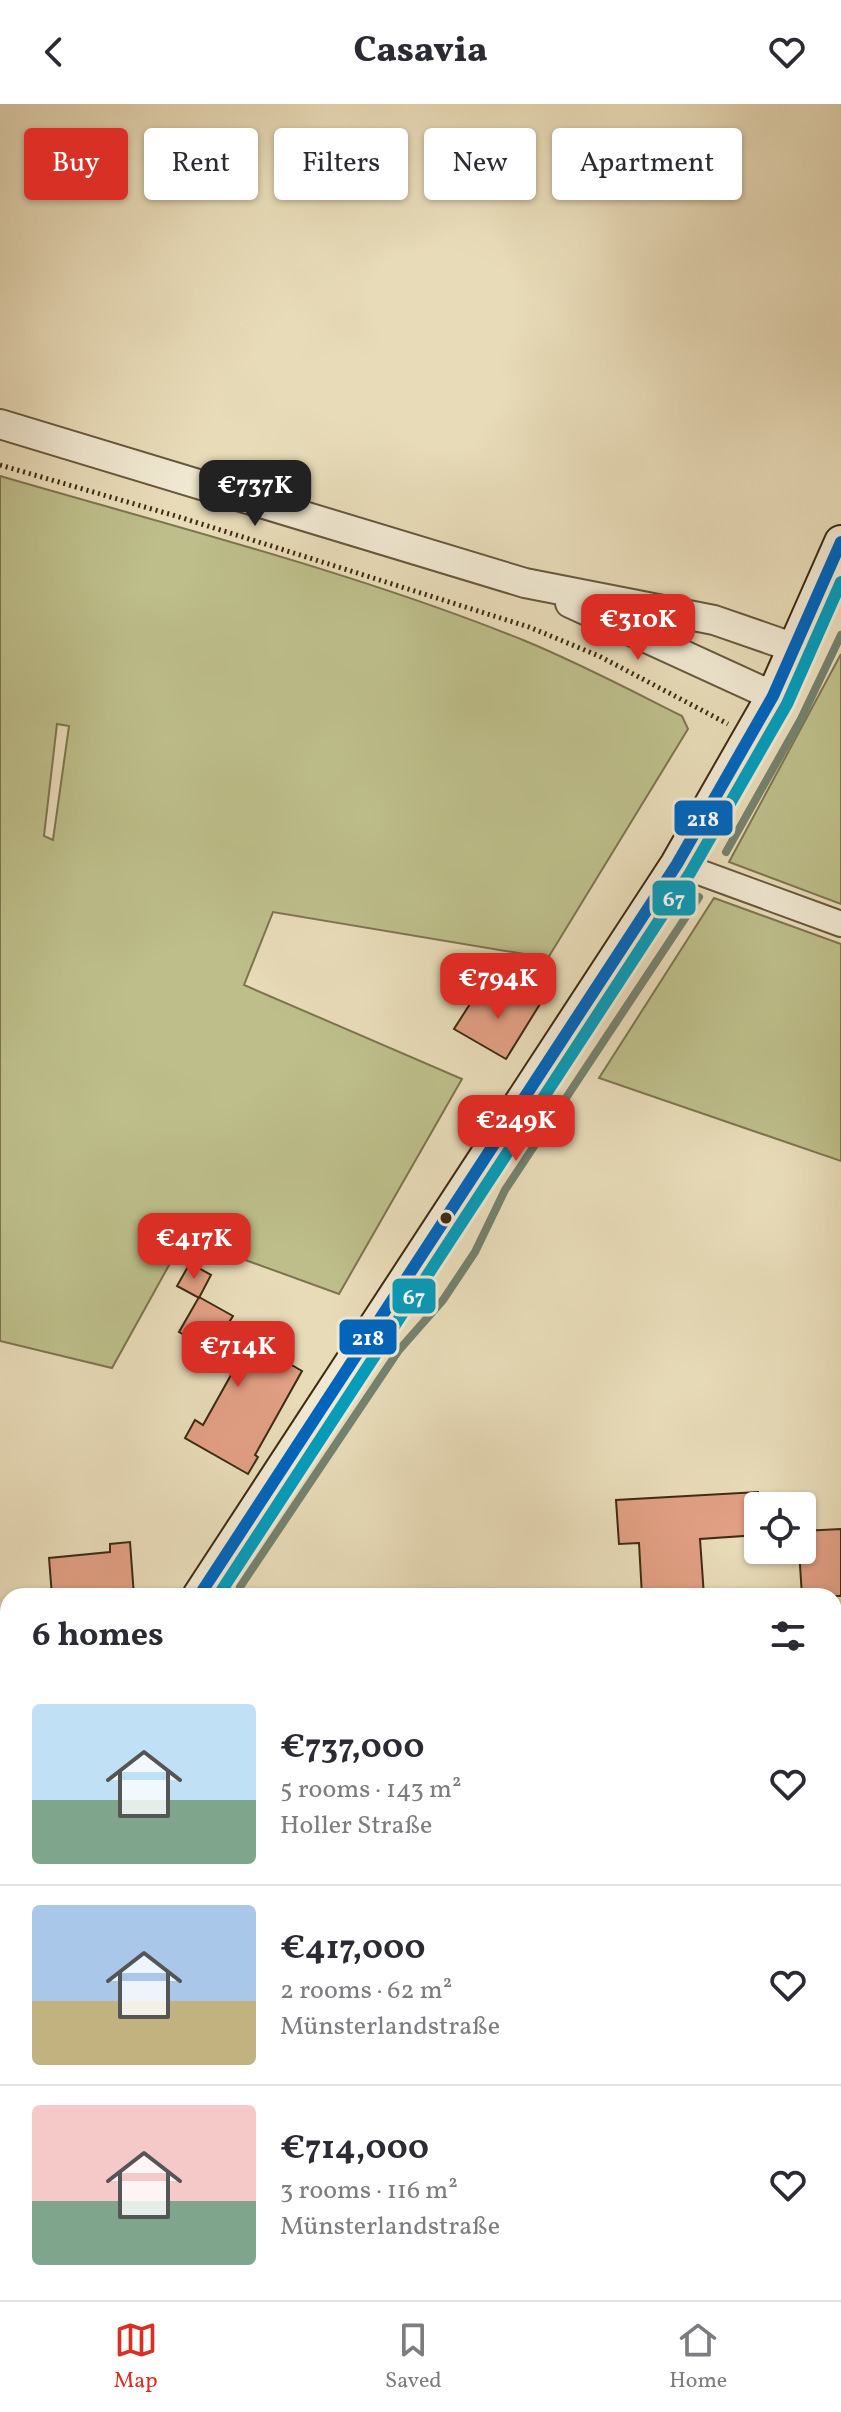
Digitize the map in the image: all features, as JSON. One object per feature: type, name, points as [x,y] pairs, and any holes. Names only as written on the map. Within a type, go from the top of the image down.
[{"type":"main road","points":[[204,1588],[677,864],[773,696],[841,542]]},
{"type":"street","points":[[0,424],[525,583],[714,620],[795,648]]},
{"type":"street","points":[[525,583],[773,696]]},
{"type":"street","points":[[677,864],[841,924]]},
{"type":"path","points":[[0,465],[176,516],[529,627],[599,656],[751,737]]},
{"type":"green space","points":[[0,476],[395,593],[523,640],[682,716],[688,729],[548,958],[273,912],[244,985],[462,1079],[339,1294],[207,1246],[178,1249],[112,1368],[0,1341]],"holes":[[[57,724],[69,726],[53,840],[44,836]]]},
{"type":"green space","points":[[841,654],[841,904],[729,862]]},
{"type":"green space","points":[[714,898],[841,944],[841,1161],[599,1078]]},
{"type":"building","points":[[508,984],[540,1004],[506,1059],[454,1029],[475,996],[494,1007]]},
{"type":"building","points":[[190,1263],[211,1275],[199,1298],[177,1286]]},
{"type":"building","points":[[199,1297],[233,1316],[226,1327],[302,1371],[255,1455],[258,1457],[248,1474],[185,1438],[195,1420],[203,1425],[236,1366],[179,1332]]},
{"type":"building","points":[[744,1493],[744,1536],[700,1539],[703,1588],[642,1588],[639,1543],[619,1544],[616,1500]]},
{"type":"building","points":[[841,1529],[841,1588],[801,1588],[800,1564],[816,1564],[816,1530]]},
{"type":"building","points":[[130,1542],[133,1588],[51,1588],[49,1558],[110,1552],[110,1544]]},
{"type":"waterway","points":[[726,852],[801,719],[841,635]]},
{"type":"waterway","points":[[240,1587],[399,1350],[443,1300],[475,1252],[505,1190],[699,897]]},
{"type":"transit line","name":"218","points":[[204,1588],[677,864],[773,696],[841,542]]},
{"type":"transit line","name":"67","points":[[223,1588],[690,873],[787,704],[841,582]]}]
